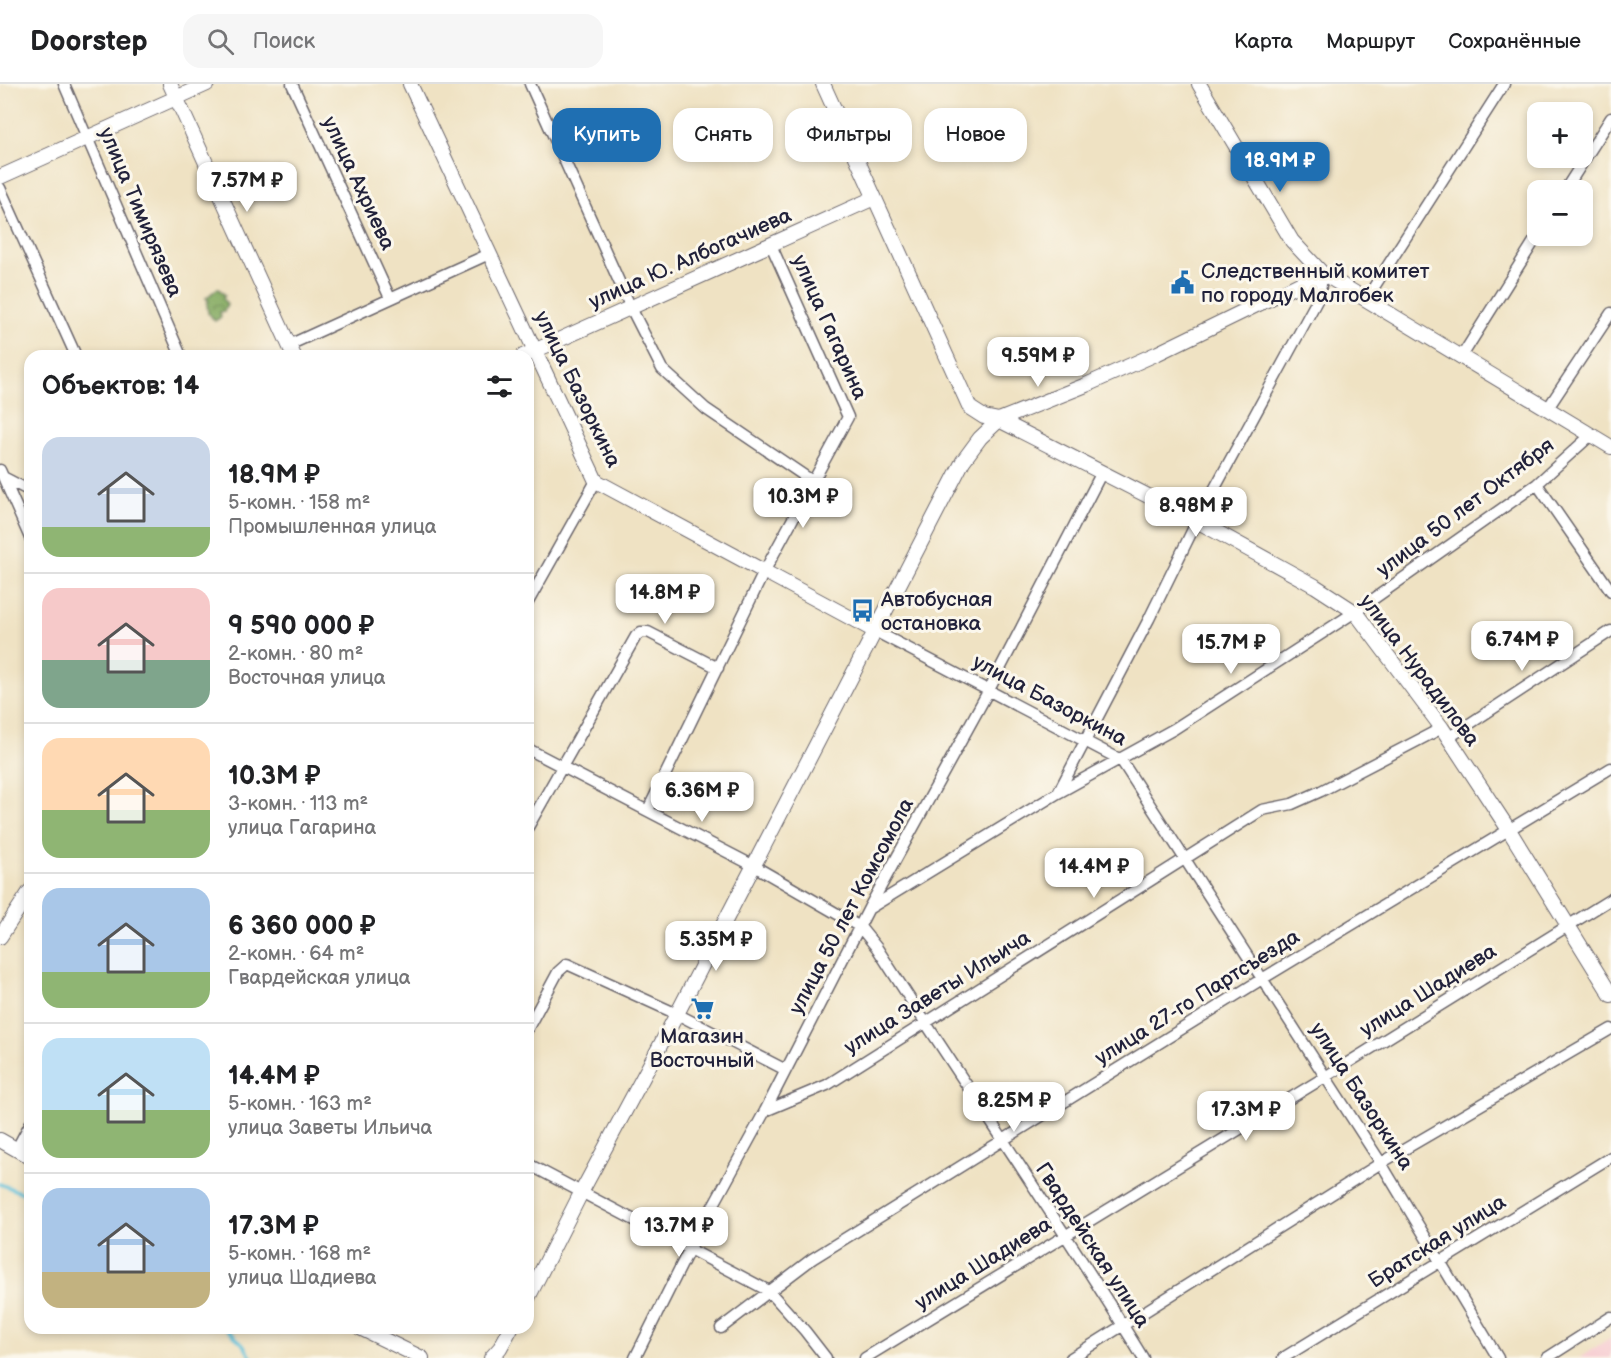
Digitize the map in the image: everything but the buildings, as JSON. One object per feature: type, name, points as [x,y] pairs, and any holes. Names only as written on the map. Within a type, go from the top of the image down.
[{"type":"street","name":"улица Тимирязева","points":[[64,84],[179,350]]},
{"type":"street","points":[[170,84],[292,350],[390,298],[489,254]]},
{"type":"street","points":[[0,177],[207,84]]},
{"type":"street","name":"улица Ахриева","points":[[292,84],[390,298]]},
{"type":"street","name":"улица Базоркина","points":[[410,84],[489,254],[528,350]]},
{"type":"street","points":[[530,84],[631,308],[662,369],[706,409],[812,481]]},
{"type":"street","points":[[823,84],[967,404],[974,412],[980,438]]},
{"type":"street","points":[[1199,84],[1292,241],[1322,273],[1611,447]]},
{"type":"street","points":[[1367,298],[1504,84]]},
{"type":"street","points":[[1571,180],[1611,118]]},
{"type":"street","points":[[0,188],[73,350]]},
{"type":"street","name":"улица Ю. Албогачиева","points":[[534,351],[874,198]]},
{"type":"street","name":"улица Гагарина","points":[[648,810],[764,572],[848,417],[771,245]]},
{"type":"street","points":[[1462,356],[1531,246]]},
{"type":"street","points":[[534,1286],[963,461],[980,438],[999,420],[1150,357],[1322,273]]},
{"type":"street","points":[[1058,793],[1149,619],[1197,521],[1320,295],[1322,273]]},
{"type":"street","points":[[1548,408],[1611,313]]},
{"type":"street","name":"улица Базоркина","points":[[534,363],[596,481],[874,631],[1121,759],[1381,1163],[1498,1358]]},
{"type":"street","name":"улица Нурадилова","points":[[974,412],[999,420],[1197,521],[1315,586],[1355,612],[1445,733],[1509,830],[1611,995]]},
{"type":"street","name":"улица 50 лет Октября","points":[[869,909],[1058,793],[1174,729],[1355,612],[1537,484],[1591,435]]},
{"type":"street","name":"улица 50 лет Комсомола","points":[[635,1358],[690,1248],[765,1111],[869,909],[989,690],[1102,472]]},
{"type":"street","points":[[2,474],[24,487]]},
{"type":"street","points":[[2,474],[24,524]]},
{"type":"street","points":[[534,591],[596,481]]},
{"type":"street","points":[[1537,484],[1611,591]]},
{"type":"street","name":"улица Заветы Ильича","points":[[765,1111],[827,1085],[1262,810],[1292,804],[1445,733],[1611,631]]},
{"type":"street","points":[[534,817],[631,645],[641,632],[648,632],[718,668]]},
{"type":"street","name":"Гвардейская улица","points":[[534,752],[754,866],[860,927],[877,948],[1066,1234],[1143,1358]]},
{"type":"street","name":"улица 27-го Партсъезда","points":[[721,1328],[812,1259],[1262,979],[1611,768]]},
{"type":"street","name":"улица Шадиева","points":[[865,1358],[1611,899]]},
{"type":"street","points":[[0,937],[24,904]]},
{"type":"street","points":[[534,1017],[558,972],[567,964],[677,1014],[786,1070]]},
{"type":"street","points":[[1071,1358],[1381,1163],[1611,1029]]},
{"type":"street","points":[[16,1149],[24,1135]]},
{"type":"street","points":[[0,1140],[24,1154]]},
{"type":"street","name":"Братская улица","points":[[1283,1358],[1611,1157]]},
{"type":"street","points":[[534,1167],[769,1291],[806,1331],[826,1358]]},
{"type":"street","points":[[1547,1358],[1611,1317]]},
{"type":"street","points":[[376,1334],[422,1358]]},
{"type":"street","points":[[491,1358],[508,1334]]},
{"type":"shaded area","points":[[1611,1337],[1611,1358],[1579,1358]]},
{"type":"green space","points":[[218,288],[225,295],[223,298],[227,305],[224,311],[220,312],[221,317],[215,321],[208,313],[207,303],[209,301],[206,298]]},
{"type":"waterway","points":[[0,1184],[24,1194]]},
{"type":"waterway","points":[[232,1334],[241,1342],[252,1358]]},
{"type":"place","name":"Следственный комитет по городу Малгобек","points":[[1183,283]]},
{"type":"place","name":"Автобусная остановка","points":[[863,611]]},
{"type":"place","name":"Магазин Восточный","points":[[702,1008]]}]
